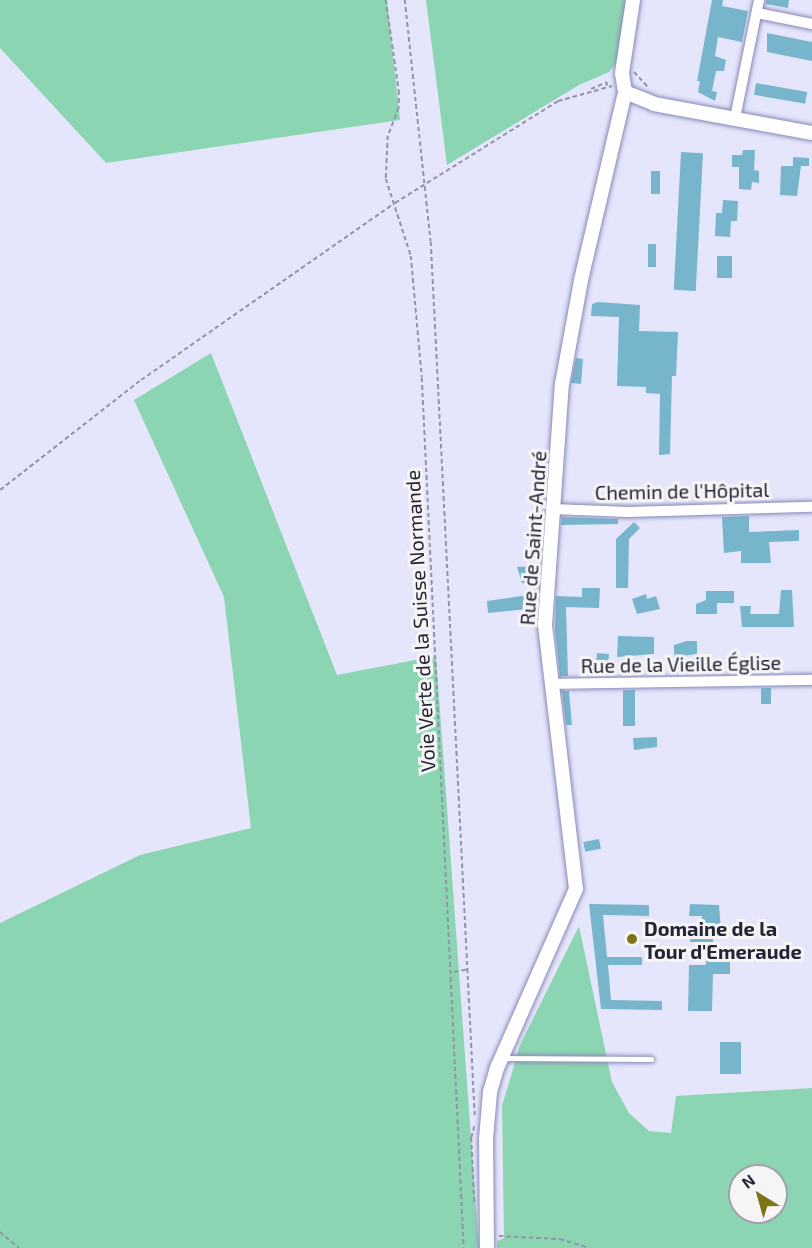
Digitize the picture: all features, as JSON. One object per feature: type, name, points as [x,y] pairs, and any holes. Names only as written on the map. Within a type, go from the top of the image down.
[{"type":"street","name":"Rue de Saint-André","points":[[487,1242],[486,1139],[499,1063],[576,889],[545,625],[564,372],[622,73],[633,0]]},
{"type":"street","points":[[735,118],[759,0]]},
{"type":"street","points":[[757,13],[812,24]]},
{"type":"street","points":[[619,89],[641,101],[812,133]]},
{"type":"street","name":"Chemin de l'Hôpital","points":[[553,509],[628,512],[812,507]]},
{"type":"street","name":"Rue de la Vieille Église","points":[[551,684],[812,680]]},
{"type":"lane","points":[[499,1063],[651,1059]]},
{"type":"path","name":"Voie Verte de la Suisse Normande","points":[[386,0],[399,92],[399,108],[388,136],[386,179],[411,256],[417,304],[453,972],[464,1248]]},
{"type":"path","points":[[405,0],[425,184],[469,969],[476,1121],[471,1138],[474,1207]]},
{"type":"path","points":[[633,71],[652,91]]},
{"type":"path","points":[[0,490],[141,380],[395,203],[558,101],[591,90],[607,87],[619,89]]},
{"type":"path","points":[[453,972],[469,969]]},
{"type":"path","points":[[0,1232],[20,1248]]},
{"type":"path","points":[[487,1242],[560,1239],[586,1247]]},
{"type":"green space","points":[[0,0],[387,0],[400,120],[106,163],[0,48]]},
{"type":"green space","points":[[426,0],[629,0],[618,60],[609,72],[579,85],[447,165]]},
{"type":"green space","points":[[211,353],[337,675],[436,656],[479,1248],[0,1248],[0,923],[140,855],[251,828],[224,597],[134,400]]},
{"type":"green space","points":[[579,926],[612,1082],[629,1113],[649,1131],[671,1133],[676,1096],[812,1088],[812,1248],[497,1248],[497,1241],[504,1238],[502,1106],[520,1045]]},
{"type":"building","points":[[712,0],[723,0],[722,6],[748,11],[742,42],[718,37],[715,56],[726,60],[724,71],[716,71],[712,91],[717,92],[715,101],[698,92],[700,81],[697,81]]},
{"type":"building","points":[[766,0],[789,0],[788,8],[766,4]]},
{"type":"building","points":[[767,33],[812,42],[812,61],[767,52]]},
{"type":"building","points":[[756,83],[807,92],[805,104],[754,95]]},
{"type":"building","points":[[743,150],[755,150],[754,170],[759,171],[759,183],[752,182],[751,190],[739,189],[739,167],[732,167],[732,155],[742,155]]},
{"type":"building","points":[[681,152],[703,153],[696,291],[674,290]]},
{"type":"building","points":[[793,157],[809,158],[809,166],[801,166],[797,196],[780,195],[781,166],[793,166]]},
{"type":"building","points":[[651,171],[660,171],[660,194],[651,194]]},
{"type":"building","points":[[723,200],[738,201],[737,221],[731,221],[730,237],[715,236],[716,213],[722,213]]},
{"type":"building","points":[[648,244],[656,244],[656,267],[648,267]]},
{"type":"building","points":[[717,256],[732,256],[732,278],[717,278]]},
{"type":"building","points":[[598,302],[640,305],[639,331],[678,332],[676,376],[672,376],[670,454],[659,455],[660,394],[646,393],[646,387],[617,386],[619,317],[591,316],[592,304]]},
{"type":"building","points":[[576,358],[583,359],[581,384],[571,383]]},
{"type":"building","points":[[749,516],[749,532],[799,530],[799,541],[769,542],[771,563],[741,563],[741,551],[724,553],[722,517]]},
{"type":"building","points":[[562,517],[618,519],[618,524],[561,525]]},
{"type":"building","points":[[634,522],[640,528],[629,539],[628,588],[616,588],[616,539]]},
{"type":"building","points":[[538,566],[538,584],[522,583],[517,567]]},
{"type":"building","points":[[582,588],[600,588],[599,608],[566,607],[568,676],[560,676],[555,629],[556,596],[582,597]]},
{"type":"building","points":[[781,590],[792,590],[794,627],[742,627],[740,606],[751,606],[750,614],[779,614]]},
{"type":"building","points":[[706,591],[734,591],[734,603],[717,603],[717,614],[696,614],[696,604],[706,600]]},
{"type":"building","points":[[646,594],[647,599],[656,596],[660,609],[637,614],[632,599]]},
{"type":"building","points":[[528,595],[528,609],[488,613],[487,601]]},
{"type":"building","points":[[618,636],[654,637],[654,654],[617,657]]},
{"type":"building","points":[[697,641],[697,654],[674,657],[674,645]]},
{"type":"building","points":[[597,653],[609,654],[607,671],[596,670]]},
{"type":"building","points":[[761,688],[771,688],[771,704],[761,704]]},
{"type":"building","points":[[623,690],[635,690],[635,726],[623,726]]},
{"type":"building","points":[[562,691],[569,691],[572,725],[566,725]]},
{"type":"building","points":[[657,737],[657,747],[634,750],[633,738]]},
{"type":"building","points":[[599,839],[601,849],[585,852],[583,842]]},
{"type":"building","points":[[589,904],[649,905],[649,916],[603,915],[607,957],[642,957],[642,965],[608,965],[611,1000],[662,1001],[662,1010],[601,1009]]},
{"type":"building","points":[[690,904],[719,905],[721,930],[713,930],[713,942],[690,942],[691,932],[702,932],[702,916],[689,916]]},
{"type":"building","points":[[706,951],[730,952],[730,974],[713,974],[712,1011],[688,1011],[689,965],[706,965]]},
{"type":"building","points":[[720,1042],[741,1042],[741,1074],[720,1074]]},
{"type":"place","name":"Domaine de la Tour d'Emeraude","points":[[632,939]]}]
